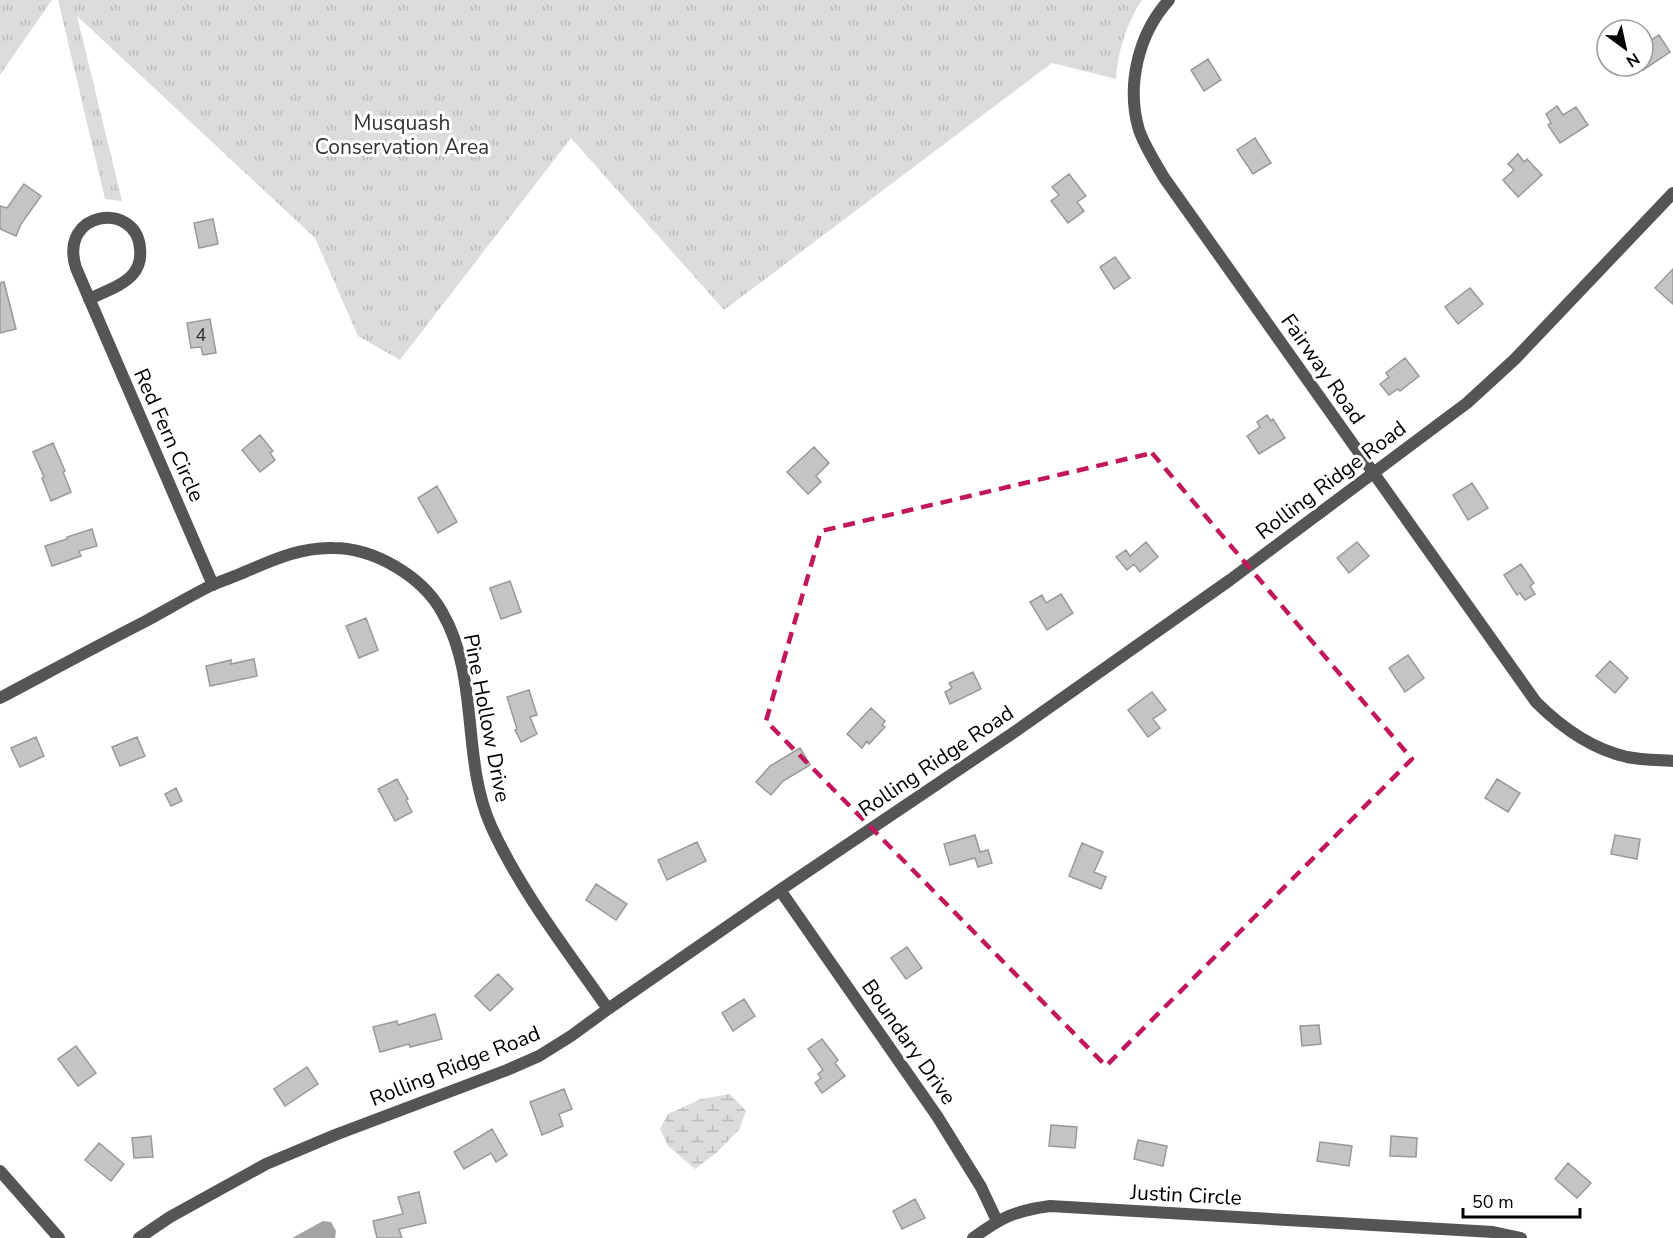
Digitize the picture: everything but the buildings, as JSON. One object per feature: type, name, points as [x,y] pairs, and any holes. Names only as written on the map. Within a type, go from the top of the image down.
[{"type":"street","name":"Fairway Road","points":[[1169,0],[1152,23],[1144,39],[1135,75],[1139,130],[1165,179],[1525,688],[1548,715],[1562,726],[1609,751],[1645,760],[1673,761]]},
{"type":"street","name":"Rolling Ridge Road","points":[[139,1238],[178,1212],[266,1164],[539,1056],[571,1036],[780,890],[1013,733],[1230,580],[1467,403],[1515,359],[1673,193]]},
{"type":"street","name":"Red Fern Circle","points":[[89,300],[125,282],[139,265],[140,243],[136,233],[119,220],[96,219],[85,225],[77,234],[72,257],[89,300],[213,585]]},
{"type":"street","name":"Pine Hollow Drive","points":[[0,698],[213,585],[278,557],[314,549],[333,548],[369,554],[386,562],[432,596],[443,612],[459,656],[480,791],[491,826],[536,906],[608,1008]]},
{"type":"street","name":"Boundary Drive","points":[[780,890],[937,1116],[981,1187],[997,1221]]},
{"type":"street","points":[[0,1171],[59,1238]]},
{"type":"street","name":"Justin Circle","points":[[973,1238],[997,1221],[1022,1210],[1050,1206],[1404,1232],[1493,1232],[1521,1238]]},
{"type":"highlighted area","points":[[1152,453],[1412,759],[1106,1066],[766,721],[821,531]]},
{"type":"green space","points":[[0,0],[52,0],[0,75]]},
{"type":"green space","name":"Musquash Conservation Area","points":[[58,0],[1142,0],[1131,18],[1124,38],[1116,79],[1052,63],[724,310],[571,138],[400,360],[358,336],[315,238],[77,16],[122,201],[105,199]]},
{"type":"green space","points":[[730,1094],[746,1111],[739,1130],[716,1153],[695,1169],[668,1146],[660,1129],[668,1114],[701,1099]]},
{"type":"shaded area","points":[[323,1221],[331,1222],[336,1231],[335,1238],[292,1238]]}]
